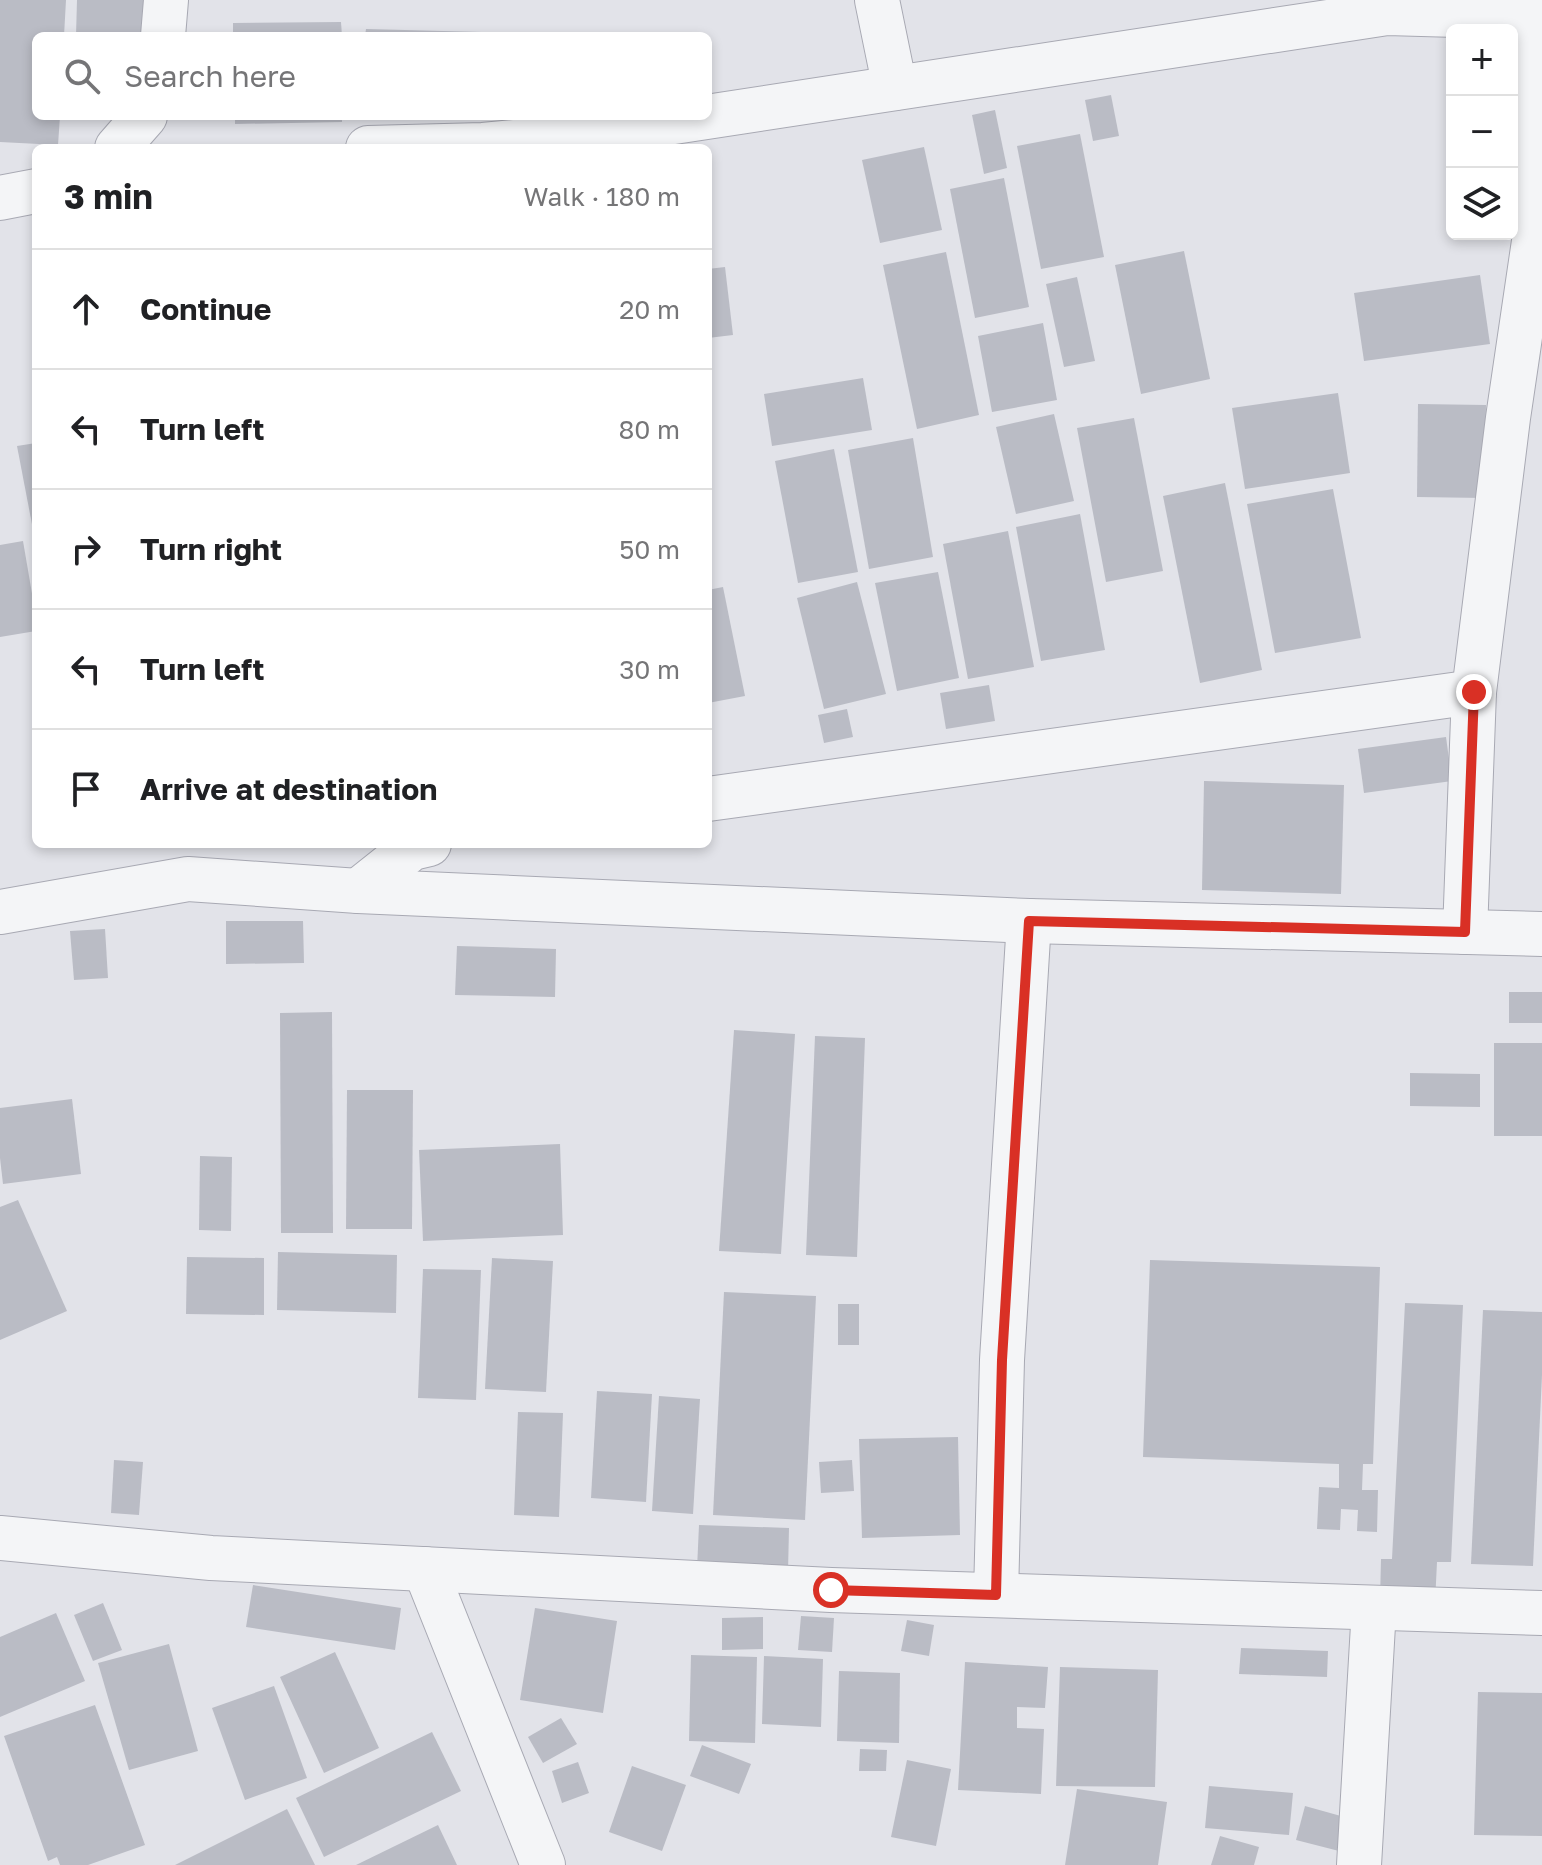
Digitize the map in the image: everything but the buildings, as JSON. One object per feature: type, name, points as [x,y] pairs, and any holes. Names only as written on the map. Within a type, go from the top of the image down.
[{"type":"street","points":[[163,32],[166,0]]},
{"type":"street","points":[[877,0],[895,88]]},
{"type":"street","points":[[712,116],[1387,13],[1528,8],[1540,224],[1508,418],[1474,692],[1465,932]]},
{"type":"street","points":[[120,144],[142,120]]},
{"type":"street","points":[[493,144],[595,134],[686,120]]},
{"type":"street","points":[[0,198],[32,192]]},
{"type":"street","points":[[712,798],[1474,692]]},
{"type":"street","points":[[358,891],[412,848]]},
{"type":"street","points":[[0,912],[188,879],[358,891],[1029,921],[1542,934]]},
{"type":"street","points":[[996,1595],[1002,1360],[1029,921]]},
{"type":"street","points":[[0,1538],[211,1558],[831,1590],[1542,1613]]},
{"type":"street","points":[[425,1569],[543,1865]]},
{"type":"street","points":[[1359,1865],[1374,1608]]},
{"type":"route","points":[[831,1590],[996,1595],[1002,1360],[1029,921],[1465,932],[1474,692]]}]
